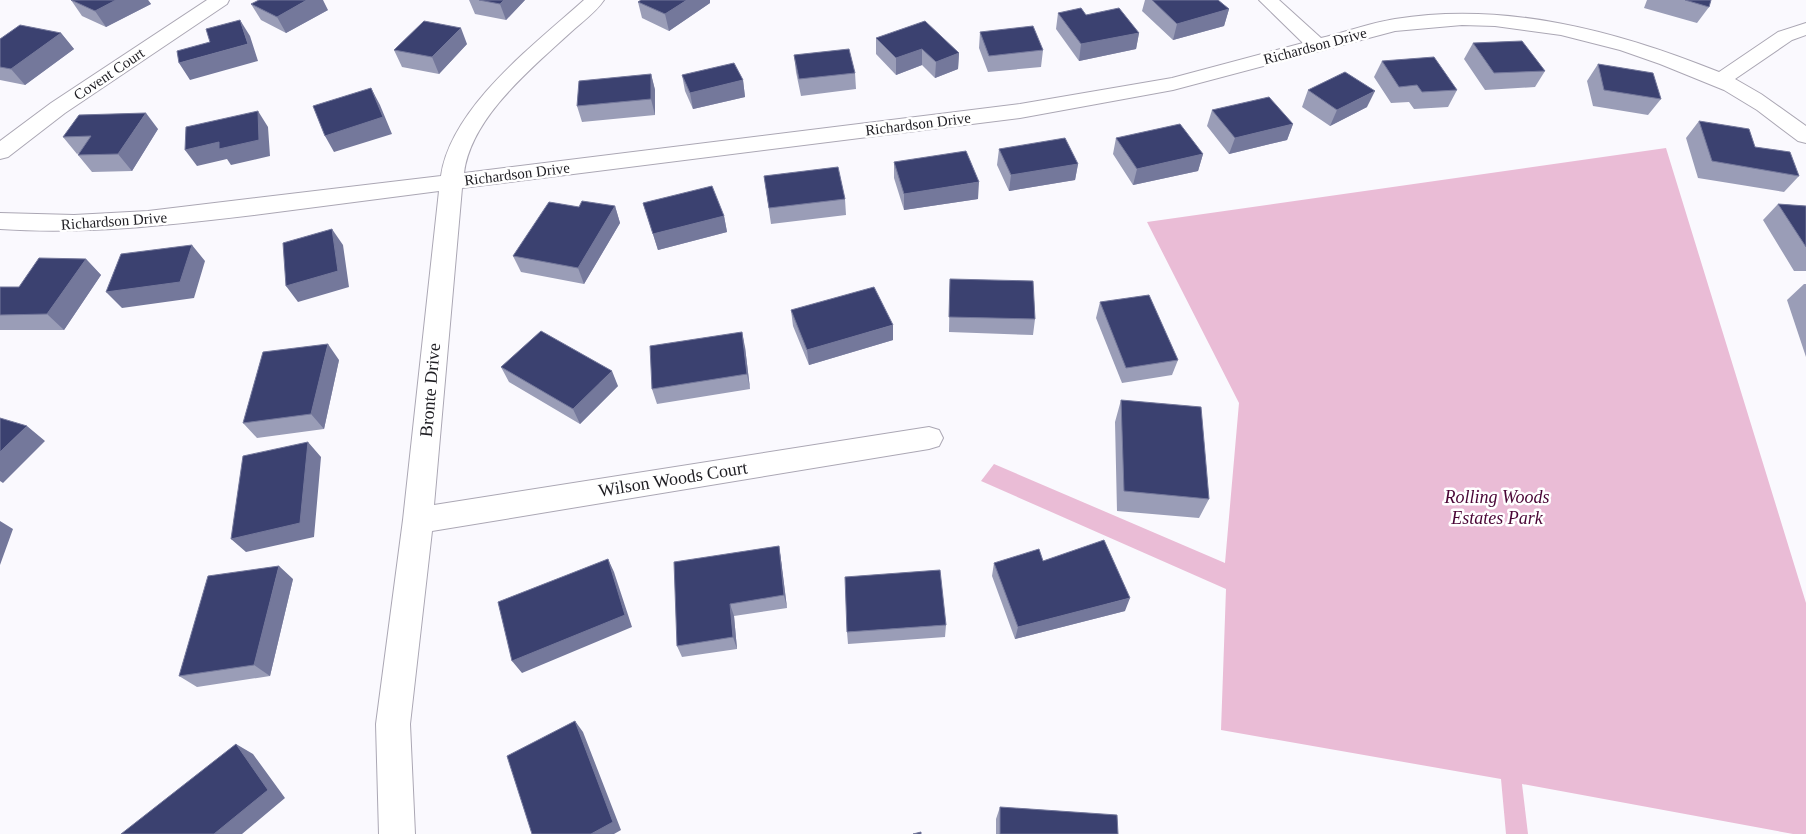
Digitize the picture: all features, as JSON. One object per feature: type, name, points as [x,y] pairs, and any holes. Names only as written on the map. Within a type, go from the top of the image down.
[{"type":"street","name":"Covent Court","points":[[0,152],[58,108],[220,0]]},
{"type":"street","name":"Bronte Drive","points":[[397,834],[393,724],[418,520],[445,235],[454,165],[467,131],[486,106],[520,68],[595,0]]},
{"type":"street","points":[[1268,0],[1317,45]]},
{"type":"street","name":"Richardson Drive","points":[[0,221],[35,224],[110,223],[197,214],[1020,111],[1173,84],[1394,25],[1421,20],[1464,18],[1504,20],[1551,26],[1636,48],[1721,80],[1761,103],[1806,136]]},
{"type":"street","points":[[1721,80],[1785,36],[1806,28]]},
{"type":"street","name":"Wilson Woods Court","points":[[418,520],[928,438]]},
{"type":"green space","name":"Rolling Woods Estates Park","points":[[1666,148],[1806,603],[1806,834],[1793,834],[1522,784],[1528,834],[1506,834],[1501,779],[1221,730],[1226,589],[981,481],[994,464],[1225,563],[1239,403],[1147,222]]},
{"type":"building","points":[[71,0],[116,0],[95,11]]},
{"type":"building","points":[[259,0],[307,0],[277,17],[251,4]]},
{"type":"building","points":[[479,0],[504,0],[500,4]]},
{"type":"building","points":[[641,0],[687,0],[665,14],[638,2]]},
{"type":"building","points":[[1152,0],[1218,0],[1229,9],[1177,24]]},
{"type":"building","points":[[1685,0],[1711,0],[1709,7]]},
{"type":"building","points":[[1081,8],[1086,15],[1119,8],[1139,33],[1081,44],[1058,13]]},
{"type":"building","points":[[240,20],[248,44],[179,63],[177,51],[210,42],[206,29]]},
{"type":"building","points":[[424,21],[461,28],[432,57],[394,50]]},
{"type":"building","points":[[925,21],[959,53],[936,62],[922,49],[896,58],[876,38]]},
{"type":"building","points":[[20,25],[61,33],[11,69],[0,67],[0,39]]},
{"type":"building","points":[[1033,26],[1043,50],[989,56],[980,32]]},
{"type":"building","points":[[1522,41],[1545,71],[1494,73],[1473,43]]},
{"type":"building","points":[[849,49],[855,73],[799,79],[794,55]]},
{"type":"building","points":[[1434,57],[1457,90],[1422,92],[1417,85],[1399,87],[1382,61]]},
{"type":"building","points":[[734,63],[743,80],[690,93],[682,75]]},
{"type":"building","points":[[1598,64],[1653,73],[1661,99],[1604,90]]},
{"type":"building","points":[[1345,72],[1375,91],[1337,110],[1308,90]]},
{"type":"building","points":[[651,74],[651,99],[577,106],[579,81]]},
{"type":"building","points":[[371,88],[383,117],[325,136],[313,106]]},
{"type":"building","points":[[1269,97],[1293,124],[1235,138],[1212,110]]},
{"type":"building","points":[[258,111],[259,140],[219,149],[219,142],[185,150],[186,127]]},
{"type":"building","points":[[146,113],[118,154],[78,155],[91,136],[63,137],[79,115]]},
{"type":"building","points":[[1699,121],[1749,129],[1755,147],[1790,152],[1799,176],[1712,161]]},
{"type":"building","points":[[1180,124],[1203,154],[1137,169],[1116,138]]},
{"type":"building","points":[[1065,138],[1078,164],[1011,175],[999,149]]},
{"type":"building","points":[[966,151],[979,182],[904,194],[894,162]]},
{"type":"building","points":[[838,167],[845,199],[769,208],[764,176]]},
{"type":"building","points":[[712,186],[724,216],[653,234],[643,203]]},
{"type":"building","points":[[582,201],[615,206],[578,268],[513,256],[549,202],[579,207]]},
{"type":"building","points":[[1778,204],[1806,206],[1806,247]]},
{"type":"building","points":[[332,229],[338,271],[286,286],[283,243]]},
{"type":"building","points":[[192,245],[180,282],[106,292],[121,254]]},
{"type":"building","points":[[39,258],[86,259],[47,314],[0,315],[0,287],[19,287]]},
{"type":"building","points":[[950,279],[1033,281],[1035,319],[949,317]]},
{"type":"building","points":[[874,287],[893,325],[807,350],[791,310]]},
{"type":"building","points":[[1149,295],[1178,360],[1126,368],[1100,302]]},
{"type":"building","points":[[541,331],[612,371],[573,409],[501,367]]},
{"type":"building","points":[[742,332],[747,374],[652,389],[650,346]]},
{"type":"building","points":[[328,344],[311,414],[243,423],[263,352]]},
{"type":"building","points":[[1121,400],[1201,407],[1209,499],[1124,491]]},
{"type":"building","points":[[0,418],[27,426],[0,452]]},
{"type":"building","points":[[308,442],[300,523],[231,539],[243,456]]},
{"type":"building","points":[[1104,540],[1130,598],[1018,627],[994,563],[1039,549],[1043,561]]},
{"type":"building","points":[[779,546],[784,595],[730,604],[733,637],[677,646],[674,562]]},
{"type":"building","points":[[608,559],[625,615],[512,661],[498,602]]},
{"type":"building","points":[[279,566],[254,665],[179,676],[208,576]]},
{"type":"building","points":[[940,570],[946,625],[847,632],[845,577]]},
{"type":"building","points":[[575,721],[613,822],[591,834],[532,834],[507,756]]},
{"type":"building","points":[[236,744],[268,790],[214,834],[121,834]]},
{"type":"building","points":[[1000,807],[1117,815],[1118,834],[1000,834]]}]
